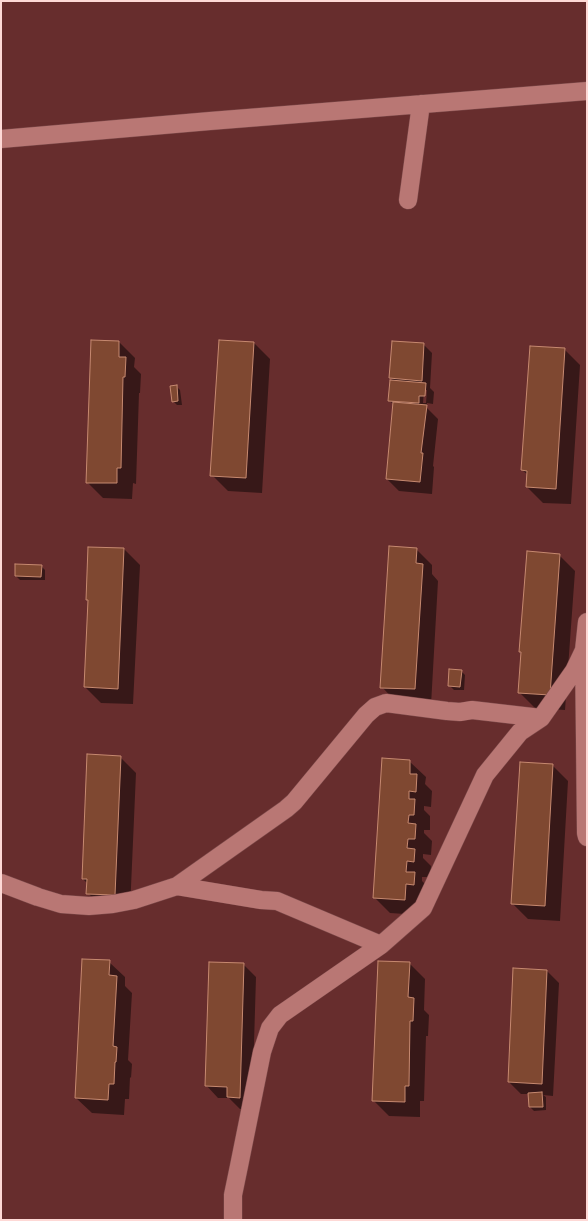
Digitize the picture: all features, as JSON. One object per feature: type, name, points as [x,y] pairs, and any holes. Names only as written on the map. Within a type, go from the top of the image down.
[{"type":"street","points":[[1,138],[587,91]]},
{"type":"street","points":[[408,200],[420,104]]},
{"type":"street","points":[[587,622],[584,650],[587,837]]},
{"type":"street","points":[[232,1220],[233,1195],[262,1052],[270,1028],[280,1015],[381,945],[423,908],[485,775],[520,732],[541,718],[574,671],[584,650]]},
{"type":"street","points":[[1,883],[61,904],[89,906],[134,900],[177,886],[294,802],[375,706],[386,703],[446,711],[460,712],[472,710],[541,718]]},
{"type":"street","points":[[177,886],[277,901],[381,945]]},
{"type":"building","points":[[91,340],[119,341],[119,357],[126,357],[125,377],[123,377],[121,468],[117,468],[117,483],[86,483]]},
{"type":"building","points":[[219,340],[254,342],[246,478],[210,476]]},
{"type":"building","points":[[392,341],[424,343],[422,381],[389,378]]},
{"type":"building","points":[[530,346],[565,348],[556,489],[526,487],[527,471],[521,470]]},
{"type":"building","points":[[390,380],[426,383],[425,396],[419,396],[419,403],[388,401]]},
{"type":"building","points":[[177,385],[178,401],[172,402],[170,386]]},
{"type":"building","points":[[393,402],[427,405],[421,453],[423,453],[420,482],[386,479]]},
{"type":"building","points":[[389,546],[417,548],[416,563],[423,564],[415,689],[380,688]]},
{"type":"building","points":[[88,547],[124,548],[118,689],[84,687],[88,600],[86,600]]},
{"type":"building","points":[[527,551],[560,554],[550,695],[518,693],[521,652],[519,652]]},
{"type":"building","points":[[15,564],[42,565],[41,577],[15,576]]},
{"type":"building","points":[[449,669],[462,670],[460,687],[448,686]]},
{"type":"building","points":[[87,754],[121,756],[115,895],[86,894],[87,879],[82,879]]},
{"type":"building","points":[[382,758],[410,760],[410,774],[417,774],[416,792],[409,791],[409,799],[415,799],[414,815],[409,815],[408,823],[416,824],[415,839],[408,839],[407,848],[415,849],[414,862],[407,861],[406,872],[415,872],[414,885],[406,884],[405,900],[373,898]]},
{"type":"building","points":[[520,762],[553,764],[545,906],[511,904]]},
{"type":"building","points":[[82,959],[110,960],[109,975],[117,976],[113,1046],[117,1047],[116,1062],[114,1084],[109,1084],[108,1100],[75,1098]]},
{"type":"building","points":[[378,961],[410,962],[408,997],[414,998],[413,1021],[410,1021],[409,1086],[405,1086],[405,1102],[372,1101]]},
{"type":"building","points":[[209,962],[244,963],[240,1098],[227,1097],[227,1087],[205,1086]]},
{"type":"building","points":[[513,968],[547,970],[542,1084],[508,1082]]},
{"type":"building","points":[[542,1092],[543,1107],[529,1107],[528,1093]]}]
